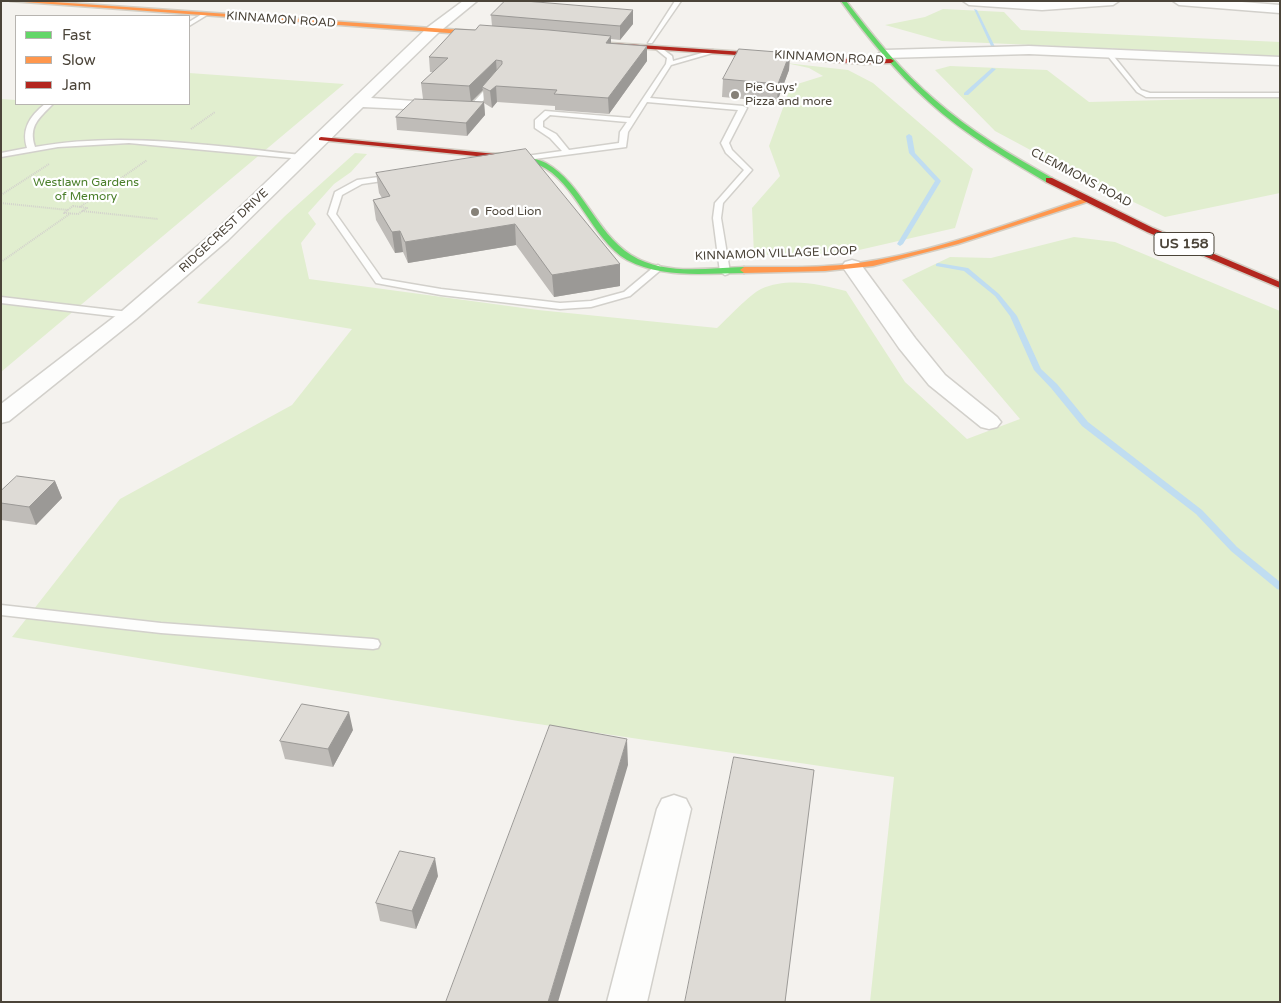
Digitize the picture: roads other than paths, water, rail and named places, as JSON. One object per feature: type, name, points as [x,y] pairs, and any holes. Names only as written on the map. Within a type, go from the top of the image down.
[{"type":"main road","name":"KINNAMON ROAD","points":[[12,1],[502,35]]},
{"type":"main road","name":"US 158","points":[[843,1],[888,58]]},
{"type":"main road","name":"KINNAMON ROAD","points":[[598,42],[888,58]]},
{"type":"main road","name":"KINNAMON ROAD","points":[[654,45],[713,52],[864,62],[888,58]]},
{"type":"main road","name":"CLEMMONS ROAD","points":[[888,58],[944,112],[981,139],[1089,200],[1162,235],[1280,285]]},
{"type":"main road","name":"KINNAMON VILLAGE LOOP","points":[[320,139],[522,159],[542,164],[560,177],[615,248],[634,260],[658,268],[693,272],[852,266],[906,256],[1089,200]]},
{"type":"street","name":"RIDGECREST DRIVE","points":[[1,416],[129,315],[221,236],[433,30],[471,1]]},
{"type":"street","points":[[969,1],[1042,6],[1113,1]]},
{"type":"street","points":[[1179,1],[1280,9]]},
{"type":"street","name":"KINNAMON ROAD","points":[[888,58],[1032,54],[1087,57],[1108,54],[1280,62]]},
{"type":"street","points":[[359,102],[478,110]]},
{"type":"street","points":[[852,266],[907,343],[937,380],[989,422]]},
{"type":"street","points":[[627,1002],[674,809]]},
{"type":"lane","points":[[477,166],[623,145],[624,132],[670,64],[670,57],[654,45],[678,1]]},
{"type":"lane","points":[[190,23],[204,15]]},
{"type":"lane","points":[[670,64],[713,52]]},
{"type":"lane","points":[[1108,54],[1139,91],[1149,95],[1280,95]]},
{"type":"lane","points":[[478,110],[499,78]]},
{"type":"lane","points":[[645,100],[743,108],[725,144],[748,170],[719,203],[717,218],[725,272]]},
{"type":"lane","points":[[31,148],[27,137],[29,126],[49,105]]},
{"type":"lane","points":[[554,106],[539,120],[539,128],[553,136],[568,153]]},
{"type":"lane","points":[[548,113],[632,120]]},
{"type":"lane","points":[[1,155],[31,148],[85,142],[129,140],[302,157]]},
{"type":"lane","points":[[399,177],[360,182],[338,194],[332,214],[379,281],[441,292],[560,306],[591,304],[627,294],[658,268]]},
{"type":"lane","points":[[1,300],[129,315]]},
{"type":"lane","points":[[1,610],[161,628],[373,644]]},
{"type":"waterway","points":[[975,10],[993,46]]},
{"type":"waterway","points":[[966,94],[994,69]]},
{"type":"waterway","points":[[900,244],[938,181],[912,153],[909,136]]},
{"type":"waterway","points":[[938,265],[966,269],[997,295],[1013,316],[1038,370],[1054,386],[1085,424],[1199,512],[1234,549],[1280,587]]},
{"type":"place","name":"Pie Guys' Pizza and more","points":[[735,95]]},
{"type":"place","name":"Food Lion","points":[[475,212]]},
{"type":"park label","name":"Westlawn Gardens of Memory","points":[[86,190]]}]
